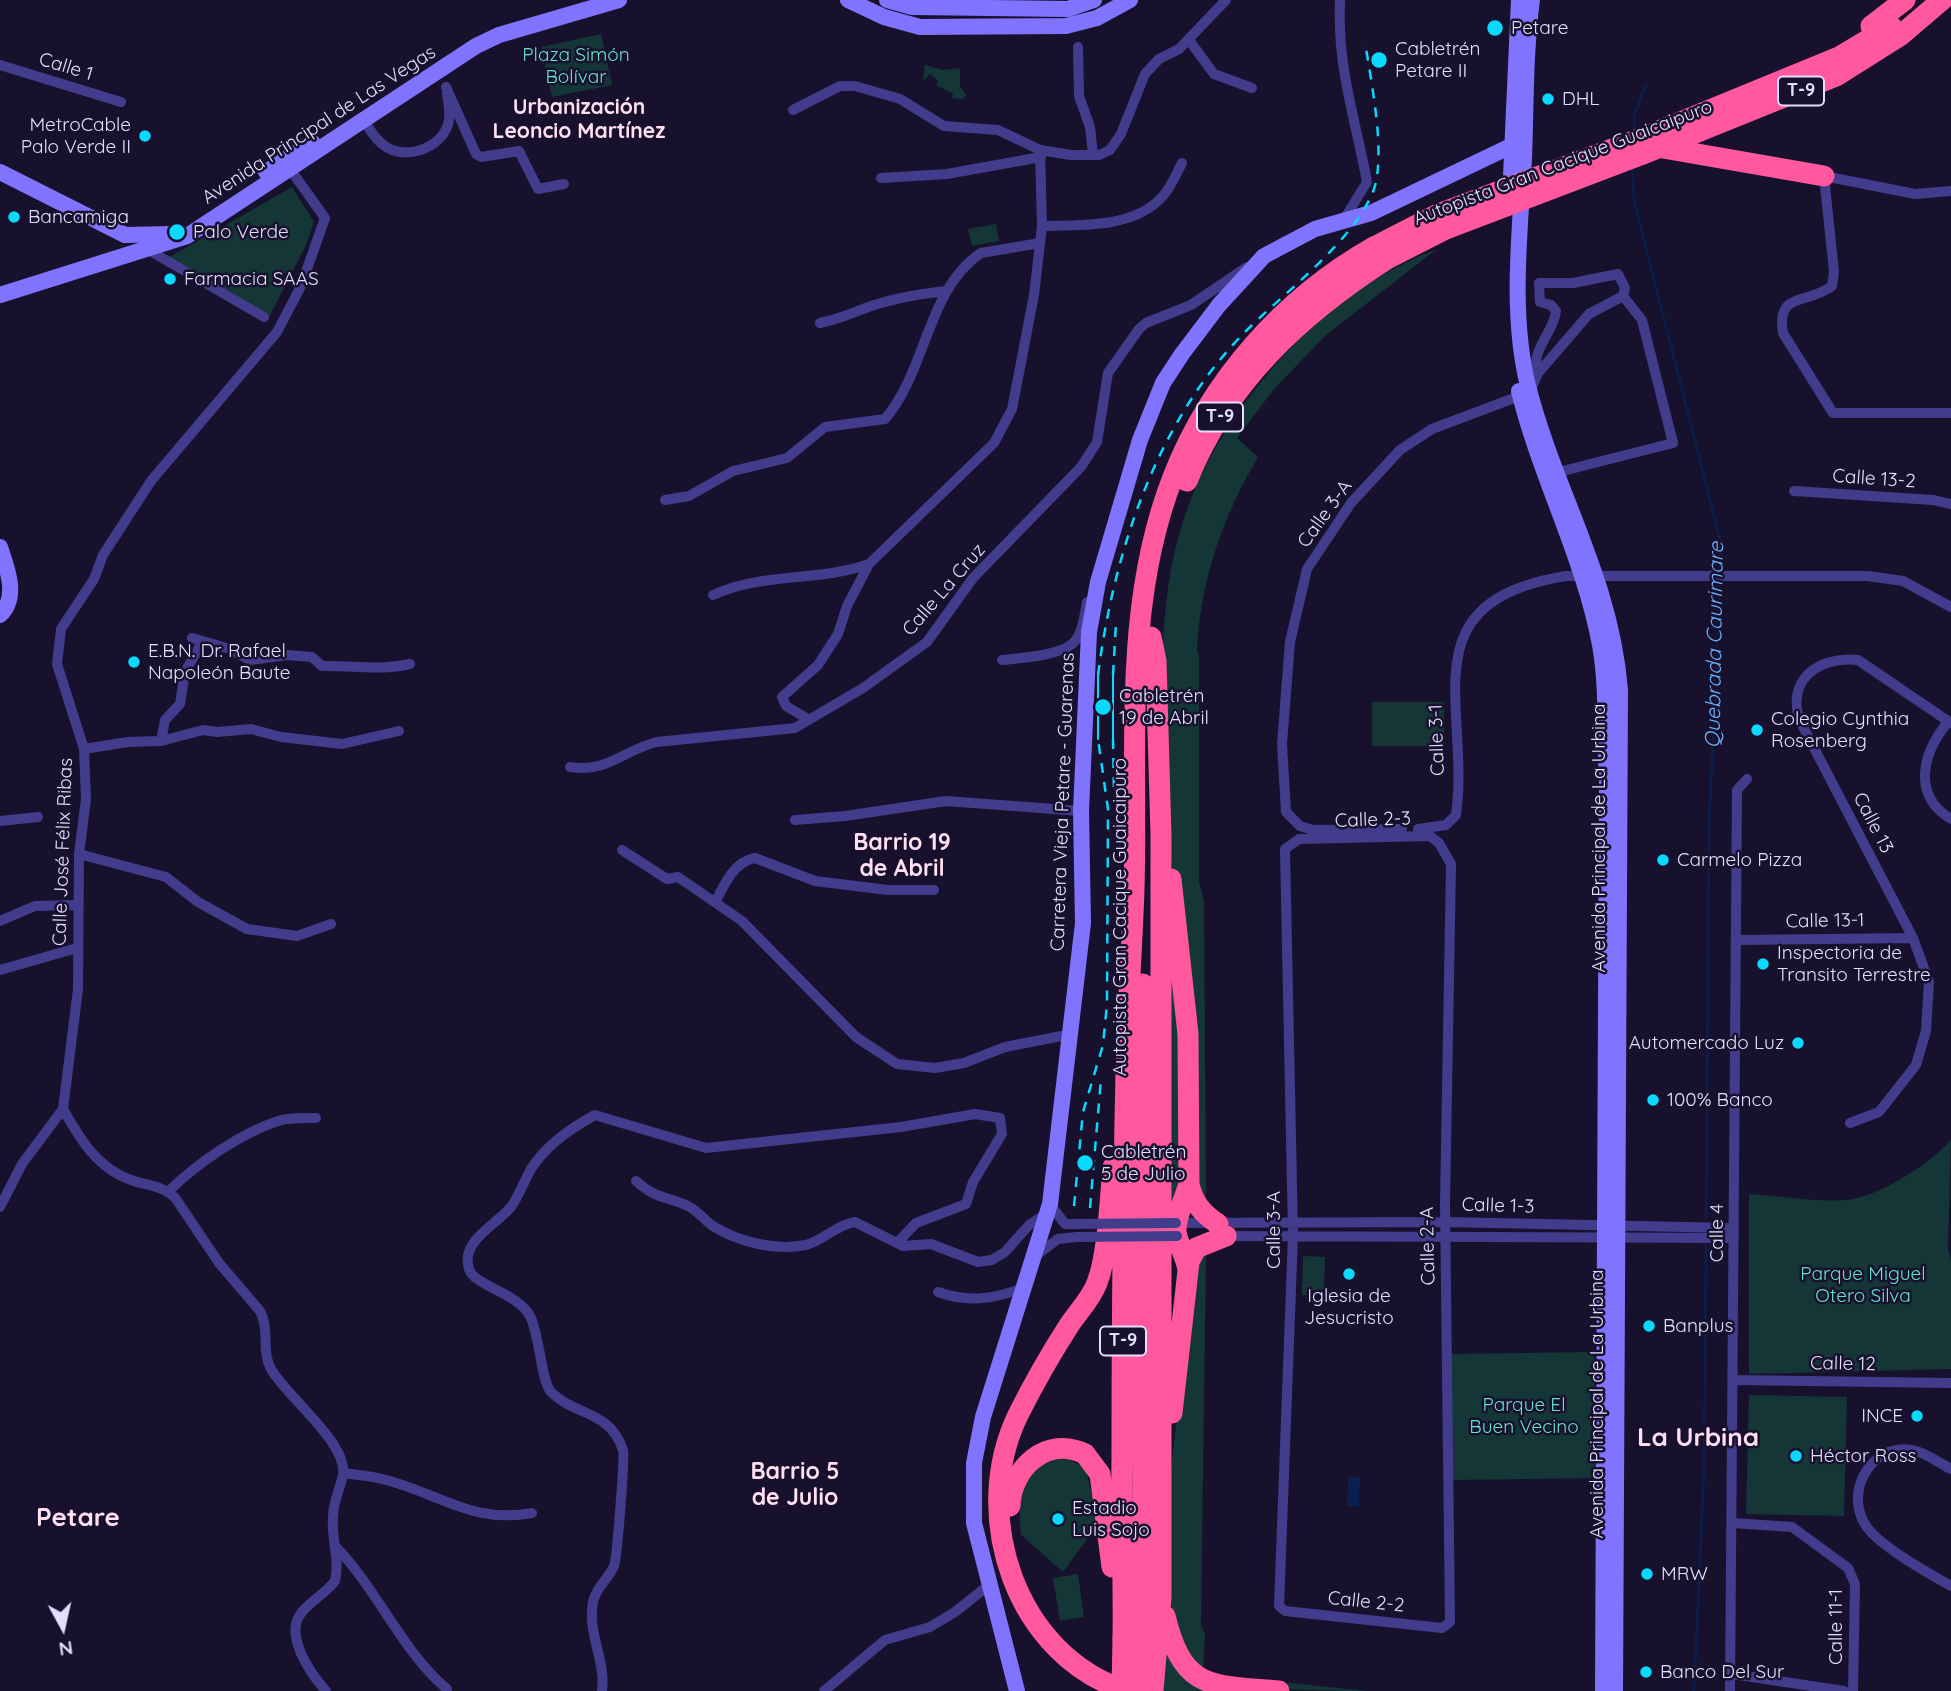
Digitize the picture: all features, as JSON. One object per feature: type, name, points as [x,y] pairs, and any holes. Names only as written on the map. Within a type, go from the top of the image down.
[{"type":"highway","name":"Autopista Gran Cacique Guaicaipuro","points":[[1876,29],[1905,0]]},
{"type":"highway","name":"Autopista Gran Cacique Guaicaipuro","points":[[1649,146],[1703,112],[1931,4]]},
{"type":"highway","name":"Autopista Gran Cacique Guaicaipuro","points":[[1141,1691],[1134,1638],[1122,1463],[1127,1044],[1134,888],[1133,737],[1140,622],[1153,542],[1172,478],[1208,410],[1246,354],[1300,297],[1336,269],[1446,229],[1649,146],[1836,76],[1869,58],[1931,4]]},
{"type":"highway","points":[[1649,146],[1824,176]]},
{"type":"highway","name":"Autopista Gran Cacique Guaicaipuro","points":[[1123,1691],[1134,1638],[1143,730],[1158,574],[1175,510],[1191,471],[1217,422],[1257,365],[1286,334],[1352,282],[1381,253]]},
{"type":"highway","points":[[1151,637],[1157,661],[1161,836],[1161,1597],[1172,1645],[1184,1666],[1195,1676],[1223,1686],[1279,1691]]},
{"type":"highway","points":[[1160,1459],[1166,1447],[1170,1422],[1188,1270],[1196,1248],[1222,1230],[1200,1210],[1191,1195],[1189,1184],[1190,1075],[1185,998],[1177,918],[1161,836]]},
{"type":"highway","points":[[1123,1691],[1072,1663],[1035,1623],[1021,1598],[1011,1570],[997,1511],[1004,1460],[1017,1418],[1066,1329],[1097,1284],[1127,1044]]},
{"type":"highway","points":[[1188,1270],[1176,1230],[1189,1184]]},
{"type":"highway","points":[[1148,1691],[1110,1674],[1080,1654],[1043,1611],[1026,1582],[1011,1519],[1013,1485],[1026,1465],[1049,1451],[1080,1451],[1090,1457],[1099,1470],[1112,1569],[1153,1691]]},
{"type":"highway","points":[[1134,1638],[1161,1597]]},
{"type":"street","name":"Avenida Principal de Las Vegas","points":[[125,235],[160,235],[185,230],[476,39],[515,21],[589,0]]},
{"type":"street","name":"Avenida Principal de Las Vegas","points":[[0,295],[187,236],[290,162],[499,35],[619,0]]},
{"type":"street","points":[[848,0],[884,17],[920,27],[1066,26],[1097,18],[1130,0]]},
{"type":"street","points":[[867,0],[892,12],[910,15],[1057,18],[1081,14],[1110,0]]},
{"type":"street","points":[[887,0],[912,6],[1068,9],[1094,0]]},
{"type":"street","points":[[1048,0],[1068,9]]},
{"type":"street","points":[[881,178],[947,174],[1041,153],[1093,155],[1110,149],[1118,140],[1144,74],[1159,59],[1189,40],[1226,0]]},
{"type":"street","points":[[1340,0],[1339,40],[1342,71],[1367,182],[1343,221]]},
{"type":"street","name":"Avenida Principal de La Urbina","points":[[1519,0],[1511,146],[1508,303],[1511,347],[1525,395],[1590,576]]},
{"type":"street","name":"Avenida Principal de La Urbina","points":[[1532,0],[1518,256],[1525,395],[1559,472],[1590,576],[1606,714],[1615,1691]]},
{"type":"street","points":[[1189,40],[1214,74],[1252,88]]},
{"type":"street","points":[[1078,47],[1079,96],[1090,127],[1093,155]]},
{"type":"street","name":"Calle 1","points":[[0,65],[121,102]]},
{"type":"street","points":[[441,70],[476,154],[481,157],[519,151],[538,189],[564,184]]},
{"type":"street","points":[[793,110],[840,86],[855,86],[900,99],[944,125],[998,130],[1041,153]]},
{"type":"street","points":[[363,119],[373,134],[389,149],[404,153],[420,150],[436,143],[445,131],[449,121],[446,87]]},
{"type":"street","name":"Carretera Vieja Petare - Guarenas","points":[[1017,1691],[974,1524],[974,1463],[983,1417],[1048,1209],[1072,1034],[1083,923],[1085,680],[1097,588],[1140,440],[1163,383],[1219,305],[1264,256],[1308,232],[1371,213],[1511,146]]},
{"type":"street","points":[[808,719],[786,706],[782,697],[818,665],[838,634],[847,606],[869,564],[993,443],[1012,409],[1034,295],[1042,226],[1041,153]]},
{"type":"street","name":"Calle José Félix Ribas","points":[[0,1207],[22,1164],[63,1109],[78,989],[79,854],[86,799],[84,749],[57,664],[61,629],[94,579],[103,555],[151,481],[277,332],[301,286],[326,218],[290,162]]},
{"type":"street","points":[[1042,226],[1080,225],[1143,213],[1164,196],[1182,163]]},
{"type":"street","points":[[0,172],[125,235],[264,317]]},
{"type":"street","points":[[1951,191],[1915,194],[1824,176],[1834,272],[1832,286],[1821,294],[1787,303],[1782,310],[1783,333],[1833,413],[1951,413]]},
{"type":"street","points":[[107,227],[118,241],[120,257]]},
{"type":"street","points":[[665,500],[689,496],[733,471],[788,458],[825,427],[885,419],[897,405],[915,370],[946,291],[981,253],[1040,243]]},
{"type":"street","name":"Calle La Cruz","points":[[570,767],[603,767],[645,745],[657,742],[795,728],[863,688],[927,642],[973,578],[1081,467],[1097,442],[1108,373],[1139,329],[1146,323],[1191,305],[1264,256]]},
{"type":"street","points":[[1525,395],[1538,373],[1589,314],[1623,296],[1625,288],[1618,274],[1573,284],[1539,282],[1540,302],[1554,307],[1556,311],[1555,320],[1535,356],[1538,373]]},
{"type":"street","points":[[820,323],[842,320],[863,309],[901,298],[946,291]]},
{"type":"street","points":[[1559,472],[1673,443],[1642,320],[1623,296]]},
{"type":"street","name":"Calle 3-A","points":[[1294,821],[1283,801],[1282,744],[1290,642],[1307,569],[1351,503],[1400,450],[1441,425],[1525,395]]},
{"type":"street","name":"Calle 13-2","points":[[1794,491],[1933,500],[1951,504]]},
{"type":"street","points":[[0,547],[10,583],[10,597],[0,615]]},
{"type":"street","points":[[713,596],[737,584],[842,573],[869,564]]},
{"type":"street","points":[[1590,576],[1800,574],[1888,578],[1916,585],[1951,607]]},
{"type":"street","name":"Calle 3-1","points":[[1294,821],[1304,828],[1326,830],[1430,829],[1452,820],[1457,808],[1453,688],[1460,648],[1467,629],[1487,605],[1507,593],[1531,583],[1590,576]]},
{"type":"street","points":[[1002,660],[1028,659],[1077,639],[1088,600],[1097,588]]},
{"type":"street","points":[[161,741],[165,720],[180,704],[185,672],[197,640],[230,649],[250,660],[312,657],[322,666],[343,663],[364,669],[410,664]]},
{"type":"street","name":"Calle 13","points":[[1850,1123],[1879,1112],[1916,1065],[1926,1031],[1929,982],[1913,938],[1800,721],[1796,711],[1797,690],[1808,672],[1817,666],[1843,658],[1858,660],[1950,722]]},
{"type":"street","points":[[1950,722],[1930,745],[1924,769],[1928,795],[1951,819]]},
{"type":"street","points":[[84,749],[128,742],[161,741],[203,730],[216,732],[251,729],[281,737],[342,744],[399,731]]},
{"type":"street","name":"Calle 4","points":[[1730,1691],[1737,790],[1747,779]]},
{"type":"street","points":[[795,820],[864,814],[946,801],[1082,811]]},
{"type":"street","points":[[0,821],[38,817]]},
{"type":"street","name":"Calle 2-3","points":[[1285,849],[1299,839],[1430,836],[1439,843],[1451,864]]},
{"type":"street","name":"Calle 3-A","points":[[1281,1609],[1293,1235],[1285,849]]},
{"type":"street","points":[[622,850],[667,879],[678,877],[742,921],[856,1037],[897,1064],[935,1068],[964,1063],[1005,1047],[1072,1034]]},
{"type":"street","points":[[79,854],[166,877],[198,902],[247,929],[297,936],[331,924]]},
{"type":"street","points":[[716,901],[732,873],[748,859],[755,858],[815,881],[888,890],[934,890]]},
{"type":"street","name":"Calle 2-A","points":[[1446,1627],[1450,1622],[1446,1222],[1451,864]]},
{"type":"street","points":[[0,921],[35,906],[77,905]]},
{"type":"street","name":"Calle 13-1","points":[[1737,940],[1913,938]]},
{"type":"street","points":[[0,970],[77,948]]},
{"type":"street","points":[[63,1109],[92,1154],[114,1173],[169,1191],[219,1263],[260,1311],[265,1320],[270,1367],[289,1393],[319,1423],[335,1448],[343,1473],[332,1520],[337,1547],[335,1581],[304,1609],[294,1625],[295,1636],[312,1673],[326,1691]]},
{"type":"street","points":[[602,1691],[604,1678],[592,1622],[593,1604],[616,1563],[623,1450],[601,1419],[549,1390],[544,1381],[540,1342],[527,1310],[518,1300],[476,1278],[469,1269],[469,1252],[475,1241],[513,1205],[532,1168],[549,1147],[595,1115],[601,1114],[668,1139],[706,1148],[901,1127],[975,1114],[990,1114],[1000,1118],[1002,1134],[973,1182],[966,1204],[916,1223],[897,1243]]},
{"type":"street","points":[[169,1191],[201,1162],[255,1130],[288,1118],[316,1118]]},
{"type":"street","points":[[636,1181],[653,1196],[682,1203],[710,1225],[743,1241],[803,1245],[855,1222],[903,1246],[931,1244],[978,1262],[992,1260],[1005,1252],[1029,1225],[1048,1209],[1065,1224],[1176,1230]]},
{"type":"street","name":"Calle 1-3","points":[[1222,1230],[1292,1223],[1446,1222],[1612,1233]]},
{"type":"street","points":[[1034,1256],[1058,1239],[1176,1230]]},
{"type":"street","name":"Calle 1-3","points":[[1176,1230],[1293,1235],[1446,1236],[1734,1233]]},
{"type":"street","name":"Avenida Principal de La Urbina","points":[[1603,1691],[1612,1233]]},
{"type":"street","points":[[938,1292],[951,1297],[980,1299],[1004,1296],[1025,1287]]},
{"type":"street","name":"Calle 12","points":[[1734,1380],[1951,1383]]},
{"type":"street","points":[[1951,1469],[1915,1450],[1891,1451],[1878,1456],[1868,1466],[1858,1491],[1858,1505],[1870,1532],[1951,1586]]},
{"type":"street","points":[[343,1473],[386,1480],[453,1506],[495,1517],[531,1513]]},
{"type":"street","name":"Calle 11-1","points":[[1733,1523],[1792,1527],[1848,1568],[1854,1584],[1853,1691]]},
{"type":"street","points":[[337,1547],[361,1573],[424,1663],[447,1689]]},
{"type":"street","points":[[824,1691],[886,1639],[930,1627],[955,1612],[989,1585]]},
{"type":"street","name":"Calle 2-2","points":[[1281,1609],[1446,1627]]},
{"type":"street","points":[[1732,1674],[1844,1691]]},
{"type":"green space","name":"Plaza Simón Bolívar","points":[[601,34],[612,85],[552,97],[541,47]]},
{"type":"green space","points":[[925,65],[943,70],[960,68],[960,86],[967,96],[962,99],[952,98],[953,94],[936,85],[938,81],[930,74],[923,81]]},
{"type":"green space","points":[[292,187],[314,222],[306,245],[268,319],[168,258]]},
{"type":"green space","points":[[996,224],[999,241],[972,246],[968,229]]},
{"type":"green space","points":[[1437,249],[1326,335],[1274,389],[1237,438],[1258,457],[1234,502],[1208,575],[1197,651],[1199,881],[1204,901],[1206,1206],[1222,1214],[1209,1213],[1199,1203],[1195,1189],[1194,1033],[1165,798],[1164,622],[1178,537],[1210,457],[1234,418],[1283,356],[1321,319],[1364,286]]},
{"type":"green space","points":[[1372,702],[1444,702],[1444,746],[1372,746]]},
{"type":"green space","points":[[1168,897],[1174,920],[1184,1184],[1168,1215]]},
{"type":"green space","name":"Parque Miguel Otero Silva","points":[[1951,1140],[1948,1248],[1951,1261],[1951,1369],[1749,1374],[1749,1194],[1821,1200],[1858,1198],[1902,1178],[1930,1159]]},
{"type":"green space","points":[[1221,1243],[1206,1252],[1201,1626],[1205,1634],[1203,1674],[1367,1691],[1276,1688],[1226,1682],[1206,1677],[1193,1670],[1183,1659],[1177,1646],[1170,1617],[1170,1478],[1195,1257],[1206,1247]]},
{"type":"green space","points":[[1303,1256],[1325,1257],[1324,1295],[1302,1295]]},
{"type":"green space","name":"Parque El Buen Vecino","points":[[1594,1352],[1596,1478],[1453,1480],[1451,1354]]},
{"type":"green space","name":"Héctor Ross","points":[[1749,1395],[1847,1397],[1844,1516],[1746,1514]]},
{"type":"green space","name":"Estadio Luis Sojo","points":[[1064,1457],[1086,1468],[1098,1524],[1063,1572],[1021,1535],[1020,1507],[1024,1485],[1030,1476],[1038,1468]]},
{"type":"green space","points":[[1078,1574],[1084,1617],[1060,1621],[1053,1578]]},
{"type":"green space","points":[[1162,1639],[1167,1650],[1244,1691],[1160,1691]]},
{"type":"water","points":[[1348,1477],[1360,1477],[1359,1507],[1347,1506]]},
{"type":"waterway","name":"Quebrada Caurimare","points":[[1634,131],[1634,115],[1646,85]]},
{"type":"waterway","name":"Quebrada Caurimare","points":[[1632,169],[1634,200],[1722,548],[1720,574]]},
{"type":"waterway","name":"Quebrada Caurimare","points":[[1706,1218],[1709,827],[1720,581]]},
{"type":"waterway","name":"Quebrada Caurimare","points":[[1694,1691],[1704,1471],[1706,1246]]},
{"type":"tram line","points":[[1098,675],[1098,739]]},
{"type":"tram line","points":[[1113,675],[1113,739]]},
{"type":"railway","points":[[1098,675],[1105,629],[1128,537],[1144,492],[1185,408],[1212,370],[1243,334],[1316,266],[1351,228],[1365,209],[1374,189],[1378,137],[1365,42]]},
{"type":"railway","points":[[1113,675],[1116,623]]},
{"type":"railway","points":[[1074,1206],[1083,1112],[1103,1045],[1107,1004],[1108,809],[1098,739]]},
{"type":"railway","points":[[1113,739],[1114,793]]},
{"type":"railway","points":[[1090,1208],[1101,1079]]},
{"type":"place","name":"Petare","points":[[1495,28]]},
{"type":"place","name":"Cabletrén Petare II","points":[[1379,60]]},
{"type":"place","name":"DHL","points":[[1548,99]]},
{"type":"place","name":"MetroCable Palo Verde II","points":[[145,136]]},
{"type":"place","name":"Bancamiga","points":[[14,217]]},
{"type":"place","name":"Palo Verde","points":[[177,232]]},
{"type":"place","name":"Farmacia SAAS","points":[[170,279]]},
{"type":"place","name":"E.B.N. Dr. Rafael Napoleón Baute","points":[[134,662]]},
{"type":"place","name":"Cabletrén 19 de Abril","points":[[1103,707]]},
{"type":"place","name":"Colegio Cynthia Rosenberg","points":[[1757,730]]},
{"type":"place","name":"Carmelo Pizza","points":[[1663,860]]},
{"type":"place","name":"Inspectoria de Transito Terrestre","points":[[1763,964]]},
{"type":"place","name":"Automercado Luz","points":[[1798,1043]]},
{"type":"place","name":"100% Banco","points":[[1653,1100]]},
{"type":"place","name":"Cabletrén 5 de Julio","points":[[1085,1163]]},
{"type":"place","name":"Iglesia de Jesucristo","points":[[1349,1274]]},
{"type":"place","name":"Banplus","points":[[1649,1326]]},
{"type":"place","name":"INCE","points":[[1917,1416]]},
{"type":"place","name":"Héctor Ross","points":[[1796,1456]]},
{"type":"place","name":"Estadio Luis Sojo","points":[[1058,1519]]},
{"type":"place","name":"MRW","points":[[1647,1574]]},
{"type":"place","name":"Banco Del Sur","points":[[1646,1672]]},
{"type":"district","name":"Urbanización Leoncio Martínez","points":[[579,120]]},
{"type":"district","name":"Barrio 19 de Abril","points":[[902,856]]},
{"type":"district","name":"La Urbina","points":[[1698,1438]]},
{"type":"district","name":"Barrio 5 de Julio","points":[[795,1485]]},
{"type":"district","name":"Petare","points":[[78,1518]]}]
